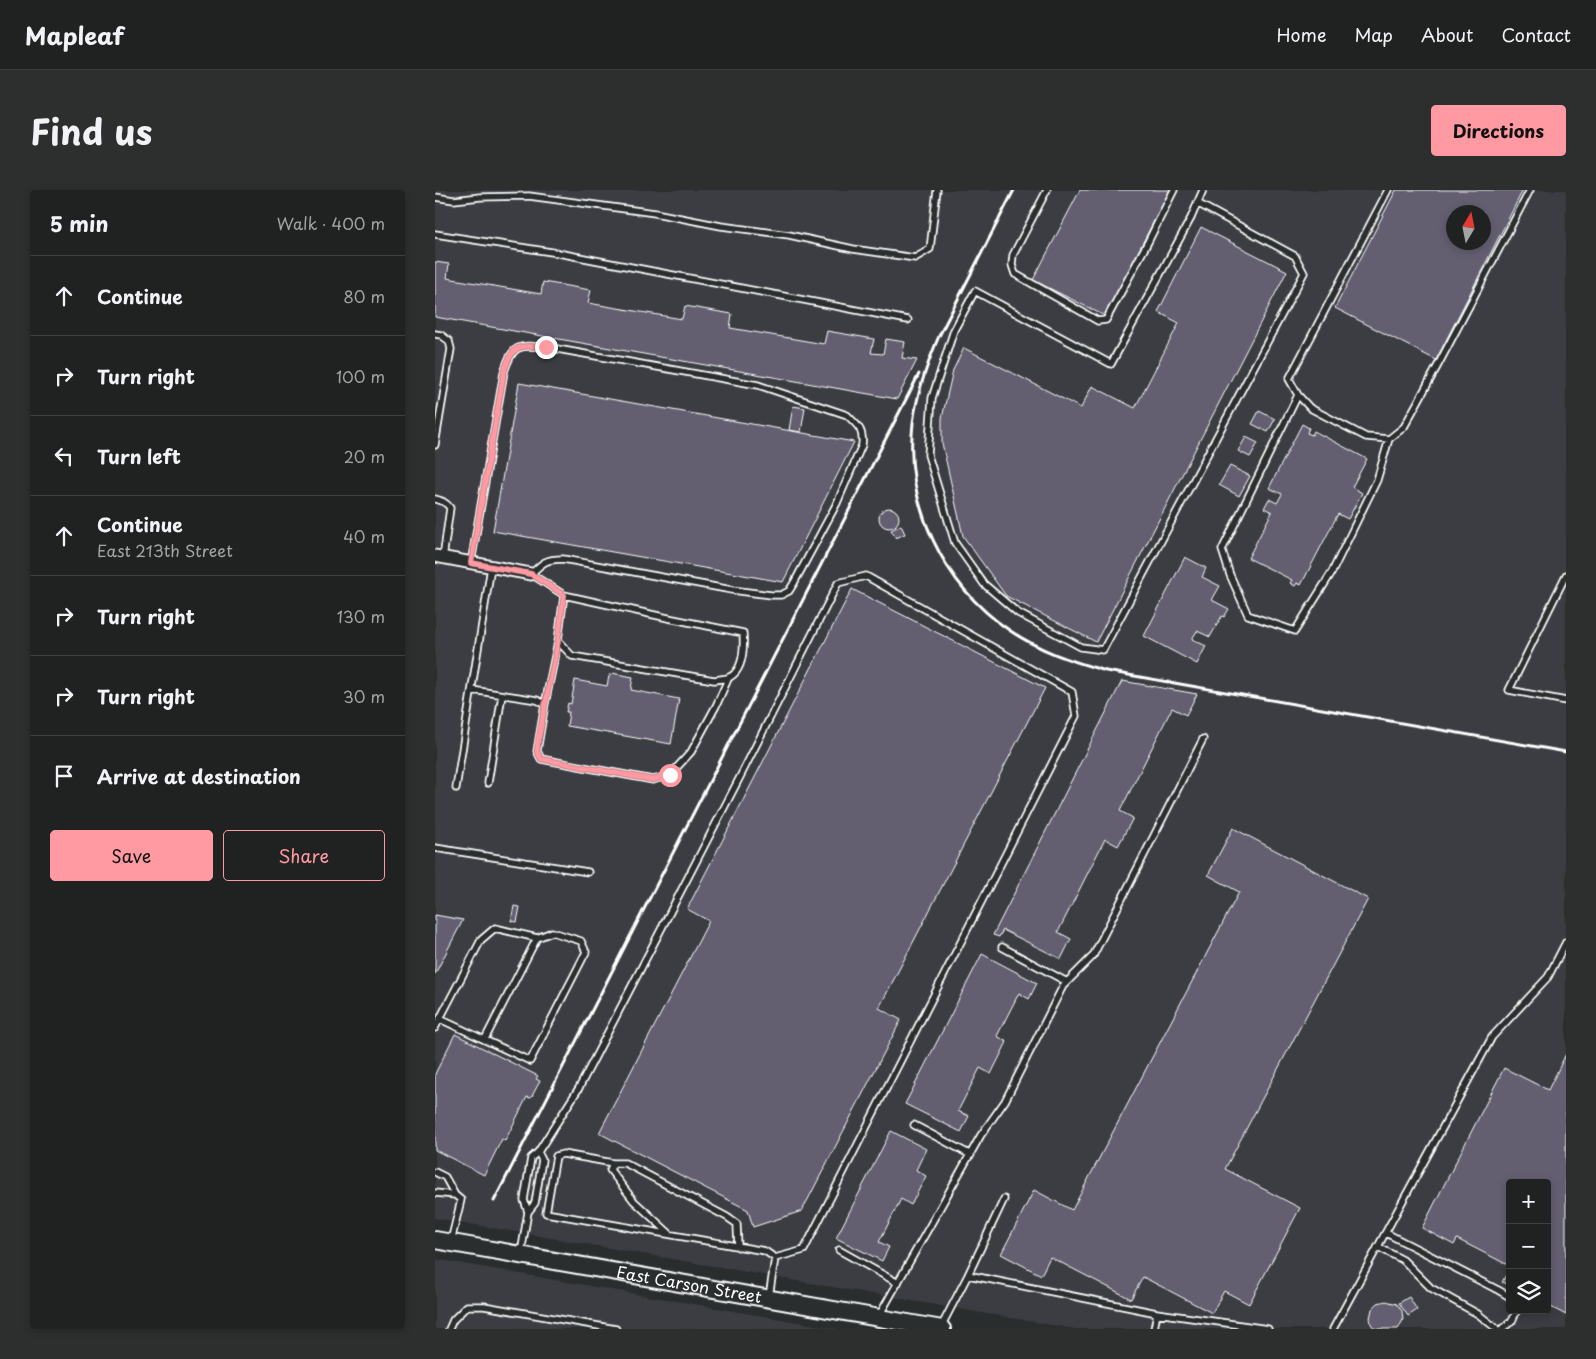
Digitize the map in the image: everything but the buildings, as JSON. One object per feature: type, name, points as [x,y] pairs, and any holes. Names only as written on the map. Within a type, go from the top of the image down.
[{"type":"main road","name":"East Carson Street","points":[[443,1242],[878,1318],[905,1326],[940,1329]]},
{"type":"street","points":[[439,557],[531,574]]},
{"type":"lane","points":[[435,197],[454,200],[480,193],[529,196],[655,213],[721,226],[789,235],[853,249],[915,258],[930,249],[937,190]]},
{"type":"lane","points":[[1047,190],[1013,255],[1012,265],[1015,274],[1099,321],[1106,320],[1174,190]]},
{"type":"lane","points":[[1197,203],[1295,256],[1304,273],[1103,650],[1081,647],[1019,613],[984,584],[955,543],[928,455],[932,398],[954,330],[975,291],[1111,364],[1191,218],[1197,203],[1203,190]]},
{"type":"lane","points":[[1388,190],[1289,379],[1298,395],[1310,408],[1366,437],[1389,440]]},
{"type":"lane","points":[[1298,395],[1222,550],[1229,574],[1249,615],[1295,631],[1332,572],[1377,480],[1389,440],[1404,427],[1530,190]]},
{"type":"lane","points":[[435,234],[558,253],[908,320]]},
{"type":"lane","points":[[435,334],[441,335],[449,341],[451,349],[435,445]]},
{"type":"lane","points":[[471,563],[504,372],[508,359],[513,351],[519,348],[529,346],[546,347],[759,385],[847,415],[858,425],[863,436],[862,445],[837,503],[795,583],[789,591],[781,595],[732,590],[563,559],[550,559],[543,562],[531,574],[564,595],[743,633],[739,668],[729,678],[691,752],[670,775],[653,780],[541,759],[537,751],[558,641],[564,595]]},
{"type":"lane","points":[[435,499],[448,504],[450,508],[439,557]]},
{"type":"lane","points":[[456,788],[491,567]]},
{"type":"lane","points":[[1566,575],[1509,690],[1566,701]]},
{"type":"lane","points":[[528,1212],[524,1200],[531,1158],[538,1152],[579,1088],[838,583],[866,576],[1072,692],[1076,716],[803,1250],[775,1258]]},
{"type":"lane","points":[[558,641],[572,656],[714,680],[729,678]]},
{"type":"lane","points":[[472,690],[537,700],[545,704]]},
{"type":"lane","points":[[488,783],[502,695]]},
{"type":"lane","points":[[878,1318],[981,1136],[1005,1101],[1063,986],[1093,956],[1203,739]]},
{"type":"lane","points":[[435,848],[588,872]]},
{"type":"lane","points":[[435,1028],[481,940],[495,928],[537,938],[552,932],[581,941],[586,952],[530,1061],[440,1019]]},
{"type":"lane","points":[[485,1039],[537,938]]},
{"type":"lane","points":[[1333,1329],[1492,1038],[1547,977],[1566,942]]},
{"type":"lane","points":[[1002,946],[1067,982]]},
{"type":"lane","points":[[914,1125],[971,1155]]},
{"type":"lane","points":[[520,1255],[528,1212],[535,1203],[542,1160],[538,1152]]},
{"type":"lane","points":[[739,1247],[737,1224],[625,1163],[613,1163],[563,1154],[556,1156],[546,1213],[739,1247],[765,1251],[775,1258]]},
{"type":"lane","points":[[613,1163],[610,1170],[628,1193],[669,1234]]},
{"type":"lane","points":[[435,1172],[445,1177],[461,1200],[443,1242]]},
{"type":"lane","points":[[435,1192],[455,1194]]},
{"type":"lane","points":[[940,1329],[1004,1199]]},
{"type":"lane","points":[[1386,1233],[1506,1295]]},
{"type":"lane","points":[[1378,1247],[1403,1260],[1431,1288],[1478,1314],[1497,1329]]},
{"type":"lane","points":[[839,1250],[899,1283]]},
{"type":"lane","points":[[769,1299],[775,1258]]},
{"type":"lane","points":[[968,1275],[1157,1313],[1268,1329]]},
{"type":"lane","points":[[449,1329],[453,1320],[467,1306],[484,1306],[616,1329]]},
{"type":"lane","points":[[1154,1329],[1157,1313]]},
{"type":"lane","points":[[1502,1329],[1512,1321],[1515,1314]]},
{"type":"shaded area","points":[[435,190],[1566,190],[1566,1329],[1075,1329],[435,1218]]},
{"type":"shaded area","points":[[435,1259],[838,1329],[435,1329]]},
{"type":"railway","points":[[1014,190],[939,336],[923,379],[913,423],[912,453],[915,483],[922,512],[933,540],[947,566],[965,590],[1009,630],[1032,644],[1068,659],[1106,671],[1566,752]]},
{"type":"railway","points":[[494,1201],[919,374]]},
{"type":"route","points":[[546,347],[529,346],[519,348],[513,351],[508,359],[504,372],[471,563],[531,574],[564,595],[558,641],[538,741],[537,751],[541,759],[653,780],[670,775]]}]
